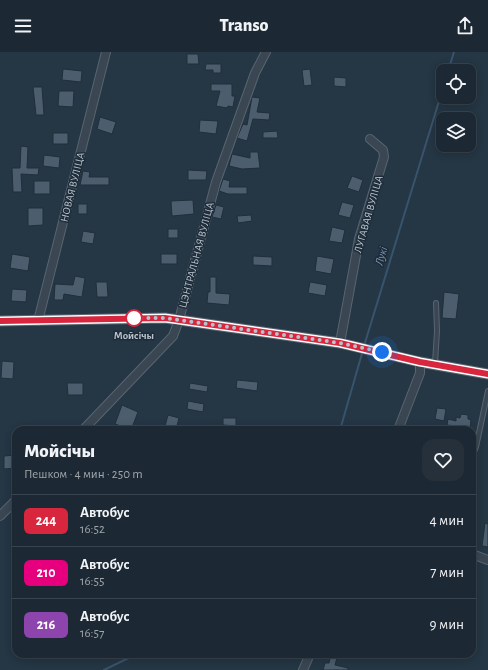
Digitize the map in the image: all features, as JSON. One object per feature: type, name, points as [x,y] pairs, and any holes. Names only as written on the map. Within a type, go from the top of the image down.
[{"type":"street","name":"НОВАЯ ВУЛІЦА","points":[[38,321],[106,52]]},
{"type":"street","name":"ЦЭНТРАЛЬНАЯ ВУЛІЦА","points":[[266,52],[255,73],[216,182],[179,320],[340,343],[420,362],[434,363],[488,374]]},
{"type":"street","name":"ЛУГАВАЯ ВУЛІЦА","points":[[340,343],[359,239],[384,157],[383,150],[370,139]]},
{"type":"street","points":[[0,321],[165,318],[179,320],[173,336],[87,426]]},
{"type":"street","points":[[400,426],[420,373],[420,362]]},
{"type":"street","points":[[0,516],[12,504]]},
{"type":"street","points":[[476,556],[488,560]]},
{"type":"street","points":[[303,670],[308,658]]},
{"type":"lane","points":[[434,363],[437,330],[436,303]]},
{"type":"lane","points":[[476,447],[488,391]]},
{"type":"building","points":[[187,54],[198,54],[199,64],[187,64]]},
{"type":"building","points":[[206,64],[221,64],[221,73],[213,73],[213,70],[205,70]]},
{"type":"building","points":[[63,69],[82,71],[81,82],[62,80]]},
{"type":"building","points":[[310,69],[312,85],[304,86],[302,70]]},
{"type":"building","points":[[334,77],[346,78],[346,87],[334,86]]},
{"type":"building","points":[[211,84],[232,84],[232,96],[235,96],[233,107],[228,106],[227,108],[216,106],[220,91],[211,91]]},
{"type":"building","points":[[33,87],[42,87],[44,115],[36,115]]},
{"type":"building","points":[[59,91],[74,91],[73,107],[58,106]]},
{"type":"building","points":[[252,97],[260,98],[257,112],[270,113],[269,120],[253,119],[247,141],[237,138],[243,124],[247,125]]},
{"type":"building","points":[[100,117],[116,122],[112,134],[97,129]]},
{"type":"building","points":[[200,120],[218,121],[216,134],[199,132]]},
{"type":"building","points":[[277,131],[278,138],[263,138],[263,132]]},
{"type":"building","points":[[53,133],[68,133],[68,144],[53,144]]},
{"type":"building","points":[[21,146],[28,147],[27,168],[39,168],[38,175],[21,174],[22,192],[13,192],[12,168],[20,168]]},
{"type":"building","points":[[250,152],[258,152],[260,168],[242,169],[229,166],[232,154],[250,158]]},
{"type":"building","points":[[44,155],[60,157],[59,168],[43,166]]},
{"type":"building","points":[[188,170],[207,171],[206,180],[188,180]]},
{"type":"building","points":[[83,171],[90,172],[89,177],[109,177],[109,185],[80,185]]},
{"type":"building","points":[[352,176],[363,180],[359,192],[347,188]]},
{"type":"building","points":[[223,179],[230,181],[229,187],[247,187],[247,194],[228,194],[219,191]]},
{"type":"building","points":[[34,181],[50,181],[50,194],[34,194]]},
{"type":"building","points":[[193,200],[194,214],[172,216],[171,201]]},
{"type":"building","points":[[342,202],[354,205],[350,218],[338,215]]},
{"type":"building","points":[[78,204],[87,204],[87,214],[78,214]]},
{"type":"building","points":[[216,205],[224,207],[221,219],[212,217]]},
{"type":"building","points":[[28,208],[43,208],[43,225],[28,226]]},
{"type":"building","points":[[251,215],[252,221],[238,223],[237,216]]},
{"type":"building","points":[[332,227],[345,230],[342,243],[329,241]]},
{"type":"building","points":[[168,229],[178,229],[178,238],[168,238]]},
{"type":"building","points":[[83,231],[95,233],[93,244],[81,242]]},
{"type":"building","points":[[12,254],[30,257],[28,271],[10,268]]},
{"type":"building","points":[[161,254],[177,254],[177,264],[161,264]]},
{"type":"building","points":[[253,256],[272,257],[272,266],[253,265]]},
{"type":"building","points":[[317,256],[334,259],[331,274],[315,271]]},
{"type":"building","points":[[75,276],[85,278],[82,297],[64,294],[63,300],[54,300],[55,284],[73,285]]},
{"type":"building","points":[[210,277],[216,277],[216,293],[230,294],[229,305],[207,303],[208,292],[210,292]]},
{"type":"building","points":[[96,282],[107,282],[108,297],[97,297]]},
{"type":"building","points":[[310,282],[327,285],[325,296],[308,293]]},
{"type":"building","points":[[12,289],[27,290],[26,302],[11,301]]},
{"type":"building","points":[[444,292],[459,294],[456,319],[442,318]]},
{"type":"building","points":[[2,361],[14,362],[13,379],[1,378]]},
{"type":"building","points":[[237,380],[258,382],[257,391],[236,388]]},
{"type":"building","points":[[67,383],[83,383],[83,395],[68,395]]},
{"type":"building","points":[[190,383],[208,386],[207,392],[189,389]]},
{"type":"building","points":[[188,401],[204,404],[203,412],[187,409]]},
{"type":"building","points":[[122,405],[138,412],[133,426],[120,426],[115,424]]},
{"type":"building","points":[[437,408],[446,409],[444,421],[435,419]]},
{"type":"building","points":[[461,414],[468,415],[468,419],[471,420],[470,426],[447,425],[448,419],[456,421],[456,417],[460,418]]},
{"type":"building","points":[[168,415],[179,418],[177,426],[165,426]]},
{"type":"building","points":[[223,418],[236,418],[236,426],[223,425]]},
{"type":"building","points":[[12,455],[12,468],[4,469],[4,456]]},
{"type":"building","points":[[485,523],[488,524],[488,547],[482,546]]},
{"type":"building","points":[[330,658],[337,658],[335,665],[348,668],[348,670],[323,670],[325,663],[329,663]]},
{"type":"waterway","name":"Лукі","points":[[450,64],[454,52]]},
{"type":"waterway","name":"Лукі","points":[[364,346],[438,104]]},
{"type":"waterway","name":"Лукі","points":[[341,426],[363,350]]},
{"type":"waterway","name":"Лукі","points":[[104,670],[129,658]]},
{"type":"bus line","name":"244","points":[[0,321],[165,318],[340,343],[420,362],[434,363],[488,374]]},
{"type":"place","name":"Мойсічы","points":[[134,318]]},
{"type":"route","points":[[134,318],[165,318],[340,343],[382,352]]}]
